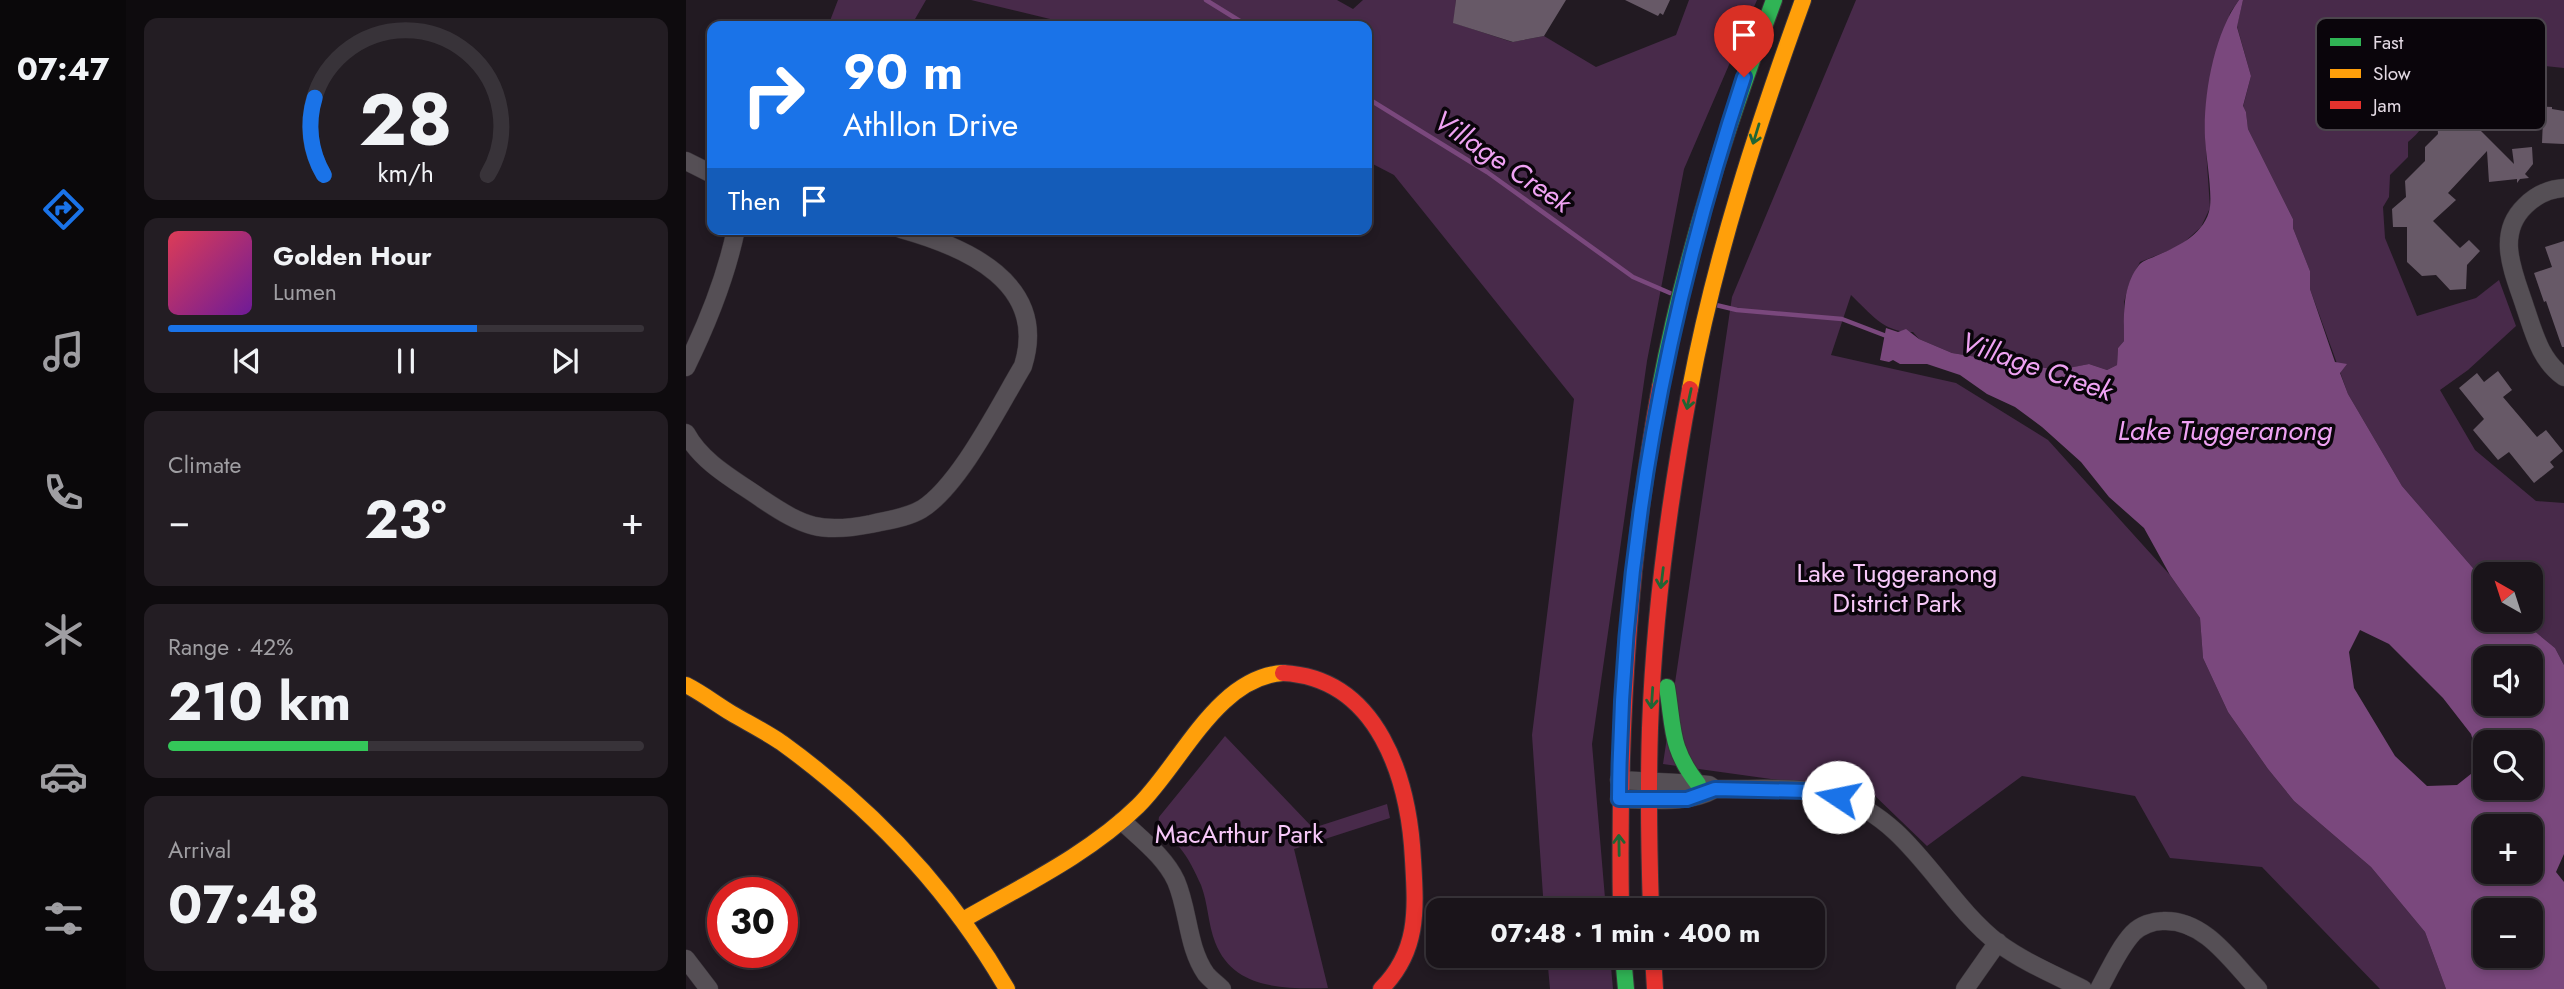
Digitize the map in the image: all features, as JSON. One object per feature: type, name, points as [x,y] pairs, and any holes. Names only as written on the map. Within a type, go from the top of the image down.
[{"type":"main road","points":[[1621,898],[1619,780],[1622,684],[1632,573],[1647,466],[1674,325],[1712,177],[1744,77],[1774,0]]},
{"type":"main road","points":[[1651,898],[1649,790],[1657,630],[1672,498],[1714,284],[1767,99],[1803,0]]},
{"type":"main road","points":[[1657,630],[1674,748],[1683,766],[1706,787]]},
{"type":"main road","points":[[963,920],[1122,821],[1155,790],[1221,705],[1238,689],[1258,678],[1282,673],[1316,677],[1342,691],[1370,719],[1394,757],[1405,785],[1410,814],[1414,917],[1411,942],[1402,965],[1381,989]]},
{"type":"main road","points":[[686,685],[702,692],[726,710],[781,743],[855,802],[900,848],[963,920],[1007,989]]},
{"type":"main road","points":[[1624,968],[1626,989]]},
{"type":"main road","points":[[1654,968],[1655,989]]},
{"type":"street","points":[[686,161],[707,172]]},
{"type":"street","points":[[2564,188],[2533,198],[2515,218],[2508,241],[2511,265],[2539,347],[2564,377]]},
{"type":"street","points":[[686,367],[708,321],[728,267],[735,235]]},
{"type":"street","points":[[686,433],[699,453],[720,469],[785,515],[808,525],[842,530],[897,519],[920,511],[940,497],[955,478],[1023,366],[1028,348],[1027,320],[1012,289],[978,259],[941,240],[923,235]]},
{"type":"street","points":[[1619,780],[1649,790]]},
{"type":"street","points":[[1619,799],[1649,790],[1706,787],[1809,791],[1838,797],[1881,818],[1908,843],[1972,918],[1998,943],[2026,961],[2083,989]]},
{"type":"street","points":[[1122,821],[1162,859],[1174,878],[1183,898],[1194,948],[1206,974],[1222,989]]},
{"type":"street","points":[[2099,989],[2133,933],[2155,921],[2172,920],[2207,936],[2258,989]]},
{"type":"street","points":[[1965,989],[1998,943]]},
{"type":"street","points":[[686,959],[709,989]]},
{"type":"green space","points":[[838,0],[926,0],[914,21],[830,21]]},
{"type":"green space","points":[[971,0],[1337,0],[1353,9],[1363,0],[1456,0],[1454,23],[1512,42],[1544,36],[1596,67],[1676,35],[1689,0],[1757,0],[1684,169],[1647,361],[1592,744],[1605,898],[1543,898],[1532,735],[1574,399],[1394,175],[1372,164],[1372,21],[1058,21]]},
{"type":"green space","name":"Lake Tuggeranong District Park","points":[[1856,0],[2239,0],[2230,13],[2205,134],[2210,208],[2201,227],[2180,246],[2140,262],[2124,302],[2124,341],[2118,348],[2117,365],[2107,370],[2089,364],[2059,370],[1952,353],[1919,339],[1913,332],[1886,326],[1851,295],[1831,355],[1956,383],[2048,440],[2170,575],[2200,618],[2203,658],[2228,712],[2294,801],[2371,867],[2425,932],[2446,989],[2380,989],[2262,867],[2170,858],[2135,796],[2022,776],[1927,846],[1872,793],[1663,764],[1732,297]]},
{"type":"green space","points":[[2243,0],[2564,0],[2564,68],[2546,66],[2546,18],[2316,18],[2316,130],[2420,130],[2408,142],[2408,157],[2390,175],[2389,197],[2383,207],[2385,238],[2417,316],[2476,298],[2499,280],[2516,326],[2468,370],[2440,390],[2475,450],[2536,501],[2564,503],[2564,665],[2555,648],[2536,632],[2543,632],[2543,562],[2473,562],[2473,568],[2402,486],[2348,394],[2310,289],[2310,271],[2293,228],[2293,219],[2248,129],[2243,107],[2251,76],[2237,26]]},
{"type":"green space","name":"MacArthur Park","points":[[1225,736],[1313,828],[1387,804],[1390,818],[1294,849],[1328,988],[1293,988],[1261,983],[1234,969],[1223,958],[1215,942],[1201,885],[1192,866],[1158,824],[1159,817]]},
{"type":"green space","points":[[1548,968],[1611,968],[1613,989],[1550,989]]},
{"type":"water","name":"Lake Tuggeranong","points":[[2239,0],[2243,0],[2237,27],[2251,76],[2243,106],[2248,129],[2293,219],[2293,228],[2310,271],[2310,289],[2335,362],[2347,364],[2340,373],[2348,394],[2402,486],[2473,568],[2473,632],[2536,632],[2555,648],[2564,665],[2564,854],[2556,872],[2564,882],[2564,989],[2446,989],[2425,932],[2371,867],[2294,801],[2228,712],[2203,658],[2200,618],[2170,575],[2144,528],[2109,497],[2081,462],[2015,407],[1987,394],[1960,375],[1927,364],[1900,364],[1893,360],[1880,360],[1886,328],[1898,332],[1906,329],[1919,339],[1952,353],[2058,370],[2089,364],[2107,370],[2117,365],[2118,348],[2124,341],[2124,311],[2133,273],[2143,262],[2174,247],[2197,231],[2210,207],[2205,138],[2206,104],[2212,66],[2223,30]],"holes":[[[2360,630],[2389,644],[2443,698],[2473,740],[2473,730],[2543,730],[2543,800],[2473,800],[2473,772],[2457,785],[2427,786],[2395,756],[2354,688],[2349,652]]]},
{"type":"building","points":[[1456,0],[1566,0],[1544,36],[1513,42],[1453,23]]},
{"type":"building","points":[[1625,0],[1670,0],[1663,15],[1660,13],[1658,16]]},
{"type":"building","points":[[2546,107],[2564,111],[2564,144],[2542,143],[2543,130],[2546,130]]},
{"type":"building","points":[[2438,130],[2480,130],[2514,164],[2512,149],[2532,147],[2533,164],[2525,174],[2529,178],[2520,179],[2517,183],[2517,179],[2489,182],[2487,151],[2448,193],[2456,200],[2433,221],[2460,248],[2469,240],[2480,251],[2467,265],[2466,289],[2450,290],[2436,275],[2422,276],[2407,262],[2407,227],[2393,227],[2392,209],[2406,197],[2405,181],[2425,161],[2425,147],[2438,134]]},
{"type":"building","points":[[2564,241],[2562,347],[2534,273],[2552,267],[2545,247]]},
{"type":"building","points":[[2498,371],[2512,390],[2503,397],[2537,437],[2546,430],[2563,451],[2550,462],[2554,467],[2534,483],[2509,452],[2498,460],[2473,430],[2484,419],[2459,388],[2477,373],[2484,382]]},
{"type":"waterway","name":"Village Creek","points":[[1206,0],[1240,21]]},
{"type":"waterway","name":"Village Creek","points":[[1372,101],[1487,172],[1633,277],[1670,293]]},
{"type":"waterway","name":"Village Creek","points":[[1716,305],[1737,310],[1842,319],[1889,337]]},
{"type":"traffic: fast","points":[[1660,387],[1682,288],[1709,191],[1774,0]]},
{"type":"traffic: fast","points":[[1667,687],[1678,749],[1698,784]]},
{"type":"traffic: fast","points":[[1624,968],[1626,989]]},
{"type":"traffic: slow","points":[[1690,389],[1712,290],[1739,192],[1803,0]]},
{"type":"traffic: slow","points":[[963,920],[1077,854],[1119,823],[1154,788],[1219,706],[1260,678],[1283,673]]},
{"type":"traffic: slow","points":[[686,685],[782,743],[878,824],[908,854],[961,919],[1007,989]]},
{"type":"traffic: jam","points":[[1621,898],[1621,778],[1627,647],[1640,517],[1660,387]]},
{"type":"traffic: jam","points":[[1651,898],[1649,774],[1655,643],[1669,515],[1690,389]]},
{"type":"traffic: jam","points":[[1283,673],[1316,679],[1343,693],[1365,713],[1382,738],[1395,767],[1410,829],[1414,913],[1409,945],[1393,975],[1381,989]]},
{"type":"traffic: jam","points":[[1654,968],[1655,989]]},
{"type":"route","points":[[1744,77],[1712,177],[1685,277],[1666,357],[1647,466],[1632,573],[1622,684],[1619,799],[1687,799],[1715,789],[1809,791],[1838,797]]}]
